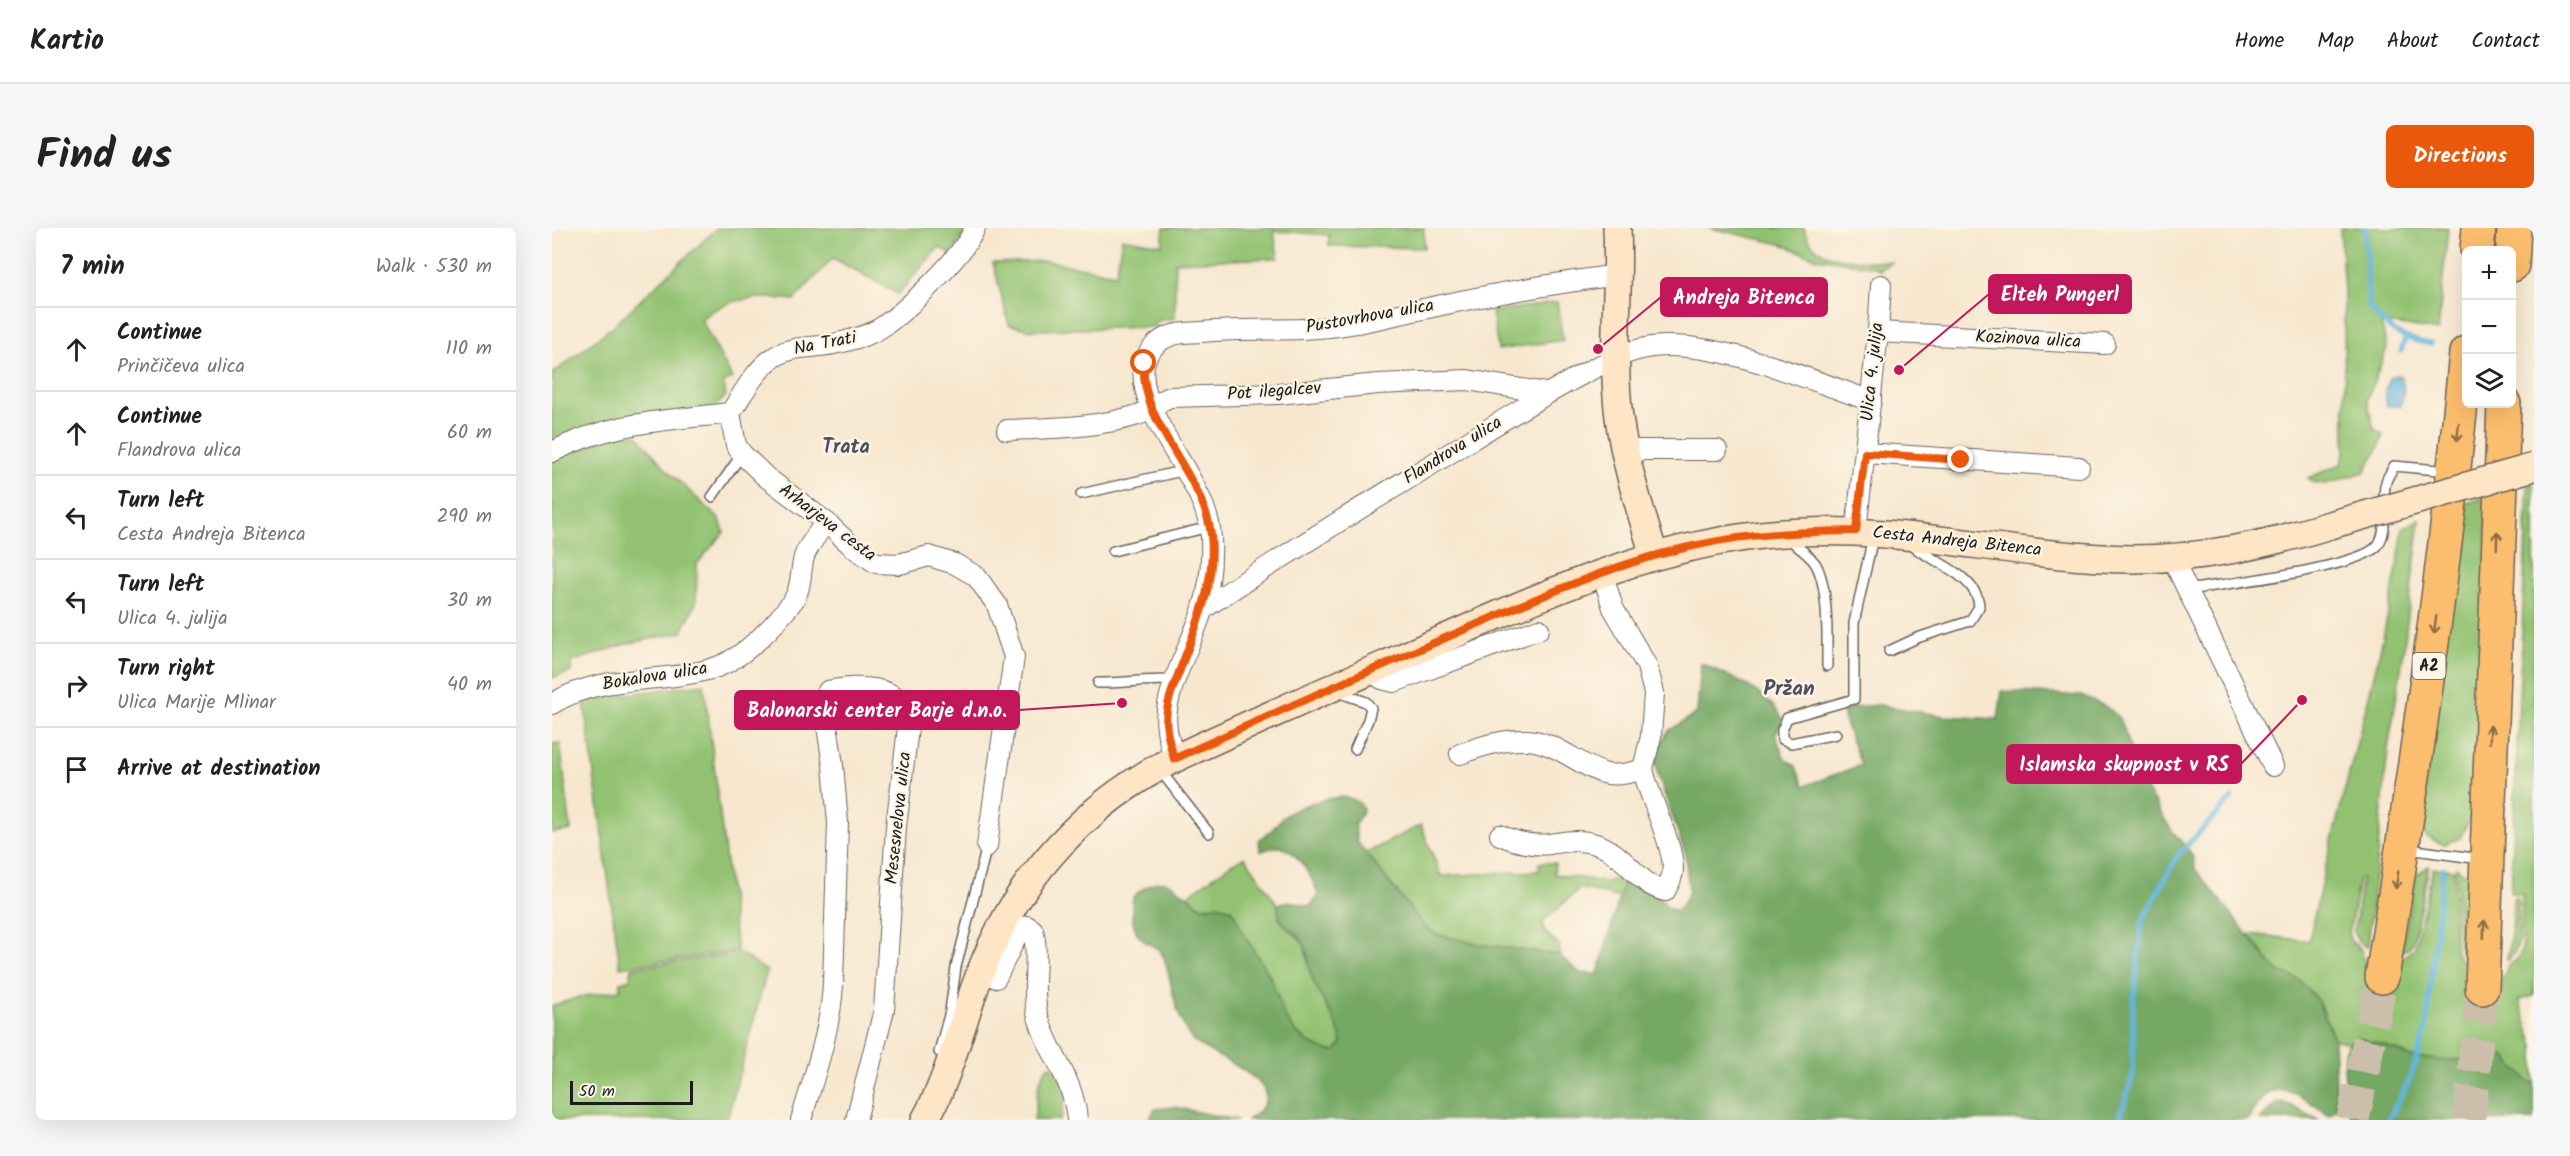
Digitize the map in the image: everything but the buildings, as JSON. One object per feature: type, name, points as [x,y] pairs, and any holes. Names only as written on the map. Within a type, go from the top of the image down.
[{"type":"highway","points":[[2477,246],[2479,228]]},
{"type":"highway","points":[[2513,246],[2514,228]]},
{"type":"highway","name":"A2","points":[[2382,977],[2430,658],[2454,472],[2466,354]]},
{"type":"highway","points":[[2482,988],[2504,408]]},
{"type":"street","name":"Na Trati","points":[[730,413],[749,383],[774,357],[799,348],[834,344],[867,336],[885,326],[908,306],[963,248],[975,228]]},
{"type":"street","points":[[1617,228],[1616,357],[1619,416],[1625,450],[1654,555]]},
{"type":"street","name":"Pustovrhova ulica","points":[[1152,410],[1143,375],[1147,355],[1161,340],[1172,334],[1319,329],[1506,292],[1618,275]]},
{"type":"street","name":"Ulica 4. julija","points":[[1865,531],[1865,453],[1881,285]]},
{"type":"street","name":"Kozinova ulica","points":[[1878,332],[2105,344]]},
{"type":"street","name":"Flandrova ulica","points":[[1203,609],[1255,574],[1546,393],[1616,357],[1652,347],[1687,346],[1742,357],[1871,400]]},
{"type":"street","name":"Pot ilegalcev","points":[[1007,430],[1086,426],[1152,410],[1160,401],[1170,397],[1278,394],[1378,384],[1467,380],[1546,393]]},
{"type":"street","points":[[1152,410],[1186,470],[1209,527],[1210,574],[1203,609],[1167,710],[1166,763]]},
{"type":"street","points":[[552,452],[580,437],[630,424],[730,413]]},
{"type":"street","name":"Arharjeva cesta","points":[[730,413],[736,445],[742,454],[766,477],[826,522],[854,548],[876,563],[899,564],[929,556],[955,564],[976,576],[997,605],[1014,657],[987,846]]},
{"type":"street","points":[[1625,450],[1717,450]]},
{"type":"street","points":[[1865,453],[2079,467]]},
{"type":"street","name":"Cesta Andreja Bitenca","points":[[925,1120],[940,1091],[982,967],[1014,903],[1046,860],[1085,819],[1127,787],[1166,763],[1370,671],[1602,572],[1654,555],[1729,539],[1785,532],[1865,531],[1909,534],[2096,557],[2172,558],[2239,550],[2534,467]]},
{"type":"street","name":"Bokalova ulica","points":[[552,704],[581,689],[635,679],[702,671],[731,660],[764,635],[794,599],[799,589],[804,555],[826,522]]},
{"type":"street","points":[[2172,558],[2273,765]]},
{"type":"street","points":[[1500,835],[1529,843],[1548,844],[1571,840],[1593,843],[1618,855],[1654,889],[1665,891],[1671,881],[1673,868],[1643,769],[1651,736],[1654,693],[1647,666],[1613,608],[1602,572]]},
{"type":"street","points":[[1370,671],[1382,679],[1394,682],[1539,629]]},
{"type":"street","name":"Mesesnelova ulica","points":[[801,1120],[826,1027],[833,983],[838,823],[833,765],[823,700],[828,691],[847,686],[891,694],[904,705],[909,720],[896,827],[884,1010],[856,1120]]},
{"type":"street","points":[[1460,754],[1498,741],[1529,740],[1554,747],[1604,773],[1625,774],[1643,769]]},
{"type":"street","points":[[982,967],[996,978],[1020,929],[1027,926],[1033,930],[1036,1009],[1042,1032],[1072,1088],[1077,1120]]},
{"type":"lane","points":[[712,497],[742,454]]},
{"type":"lane","points":[[2186,590],[2304,571],[2368,554],[2377,546],[2382,536],[2386,482],[2394,466],[2454,472]]},
{"type":"lane","points":[[1081,494],[1186,470]]},
{"type":"lane","points":[[1113,551],[1209,527]]},
{"type":"lane","points":[[1836,734],[1791,743],[1782,739],[1782,729],[1787,718],[1854,699],[1854,623],[1865,531]]},
{"type":"lane","points":[[1785,532],[1795,546],[1813,560],[1820,572],[1827,640],[1827,666]]},
{"type":"lane","points":[[1889,651],[1917,638],[1970,621],[1980,607],[1977,595],[1967,581],[1918,550],[1909,534]]},
{"type":"lane","points":[[1098,683],[1152,679],[1176,680]]},
{"type":"lane","points":[[1330,689],[1366,702],[1371,708],[1355,749]]},
{"type":"lane","points":[[1166,763],[1209,832]]},
{"type":"lane","name":"Arharjeva cesta","points":[[939,1052],[950,1011],[956,967],[987,846]]},
{"type":"lane","points":[[2403,848],[2486,860]]},
{"type":"green space","points":[[717,228],[968,228],[951,254],[939,247],[898,294],[833,258],[794,300],[745,299],[711,311],[701,319],[732,378],[723,384],[726,396],[716,406],[552,446],[552,374],[612,327]]},
{"type":"green space","points":[[1164,228],[1424,228],[1424,248],[1329,246],[1329,235],[1274,231],[1278,258],[1175,262],[1175,318],[1156,321],[1156,327],[1032,330],[1009,325],[993,263],[1048,261],[1116,274],[1122,238],[1162,245]]},
{"type":"green space","points":[[1710,228],[1804,228],[1809,240],[1827,255],[1853,260],[1892,262],[1880,270],[1875,267],[1816,258],[1781,244]]},
{"type":"green space","points":[[2340,228],[2448,228],[2438,331],[2381,322],[2387,348],[2367,400],[2374,429],[2383,434],[2380,446],[2364,472],[2326,484],[2312,482],[2308,478],[2341,464],[2345,450],[2344,293]]},
{"type":"green space","points":[[1557,302],[1563,340],[1498,350],[1492,312]]},
{"type":"green space","points":[[622,433],[637,435],[666,469],[720,520],[724,532],[697,564],[696,603],[682,632],[626,644],[572,662],[571,672],[552,678],[552,460]]},
{"type":"green space","points":[[2534,484],[2534,996],[2519,1000],[2534,1046],[2534,1083],[2529,1083],[2492,1050],[2463,1060],[2440,1060],[2411,1057],[2386,1046],[2358,1038],[2348,1043],[2334,1039],[2323,1010],[2312,993],[2300,981],[2275,969],[2249,934],[2309,941],[2332,838],[2384,632],[2403,528],[2420,519],[2402,663],[2388,749],[2368,947],[2358,942],[2354,932],[2362,878],[2359,879],[2349,934],[2350,940],[2362,951],[2367,972],[2404,956],[2415,948],[2433,868],[2454,870],[2455,950],[2458,957],[2495,987],[2505,975],[2508,965],[2517,960],[2522,950],[2522,894],[2511,893],[2528,485]]},
{"type":"green space","points":[[2488,497],[2474,811],[2460,838],[2443,845],[2425,836],[2420,823],[2462,504]]},
{"type":"green space","points":[[1701,663],[1748,686],[1777,710],[1784,721],[1775,734],[1785,759],[1795,765],[1804,786],[1861,765],[1845,723],[1843,708],[1879,705],[1944,716],[1998,719],[2002,691],[2081,696],[2105,706],[2120,718],[2140,780],[2172,831],[2192,854],[2195,869],[2275,969],[2300,981],[2317,1000],[2334,1039],[2337,1108],[2329,1115],[2305,1099],[2285,1090],[2266,1095],[2248,1120],[1247,1120],[1262,1107],[1266,1095],[1259,1083],[1247,1073],[1200,1046],[1191,1038],[1177,1010],[1164,957],[1158,949],[1137,933],[1132,915],[1133,897],[1155,883],[1163,882],[1177,888],[1202,907],[1216,905],[1232,909],[1244,935],[1270,976],[1285,1017],[1295,1031],[1309,1043],[1329,1051],[1336,1051],[1342,1043],[1336,1024],[1312,978],[1305,945],[1283,923],[1278,913],[1278,905],[1286,902],[1310,906],[1318,897],[1316,891],[1304,867],[1292,853],[1277,847],[1260,852],[1259,839],[1271,831],[1283,817],[1300,807],[1326,799],[1350,798],[1358,802],[1363,810],[1355,825],[1357,842],[1424,926],[1435,934],[1478,944],[1559,955],[1580,973],[1598,974],[1625,877],[1645,883],[1655,891],[1669,909],[1677,910],[1687,898],[1689,890],[1685,853],[1658,775],[1655,756],[1668,731],[1697,713]]},
{"type":"green space","points":[[704,684],[737,951],[620,967],[584,700]]},
{"type":"green space","points":[[560,743],[571,830],[552,833],[552,744]]},
{"type":"green space","points":[[1421,825],[1441,876],[1539,871],[1539,863],[1555,863],[1554,874],[1606,882],[1625,877],[1620,898],[1581,888],[1543,921],[1545,932],[1560,946],[1559,955],[1478,944],[1435,934],[1424,926],[1366,853]]},
{"type":"green space","points":[[1245,857],[1278,905],[1279,919],[1304,944],[1313,981],[1340,1031],[1342,1043],[1336,1051],[1329,1051],[1309,1043],[1295,1031],[1285,1017],[1270,976],[1244,935],[1232,909],[1216,905],[1202,907],[1188,895],[1231,864]]},
{"type":"green space","points":[[2429,866],[2413,942],[2409,948],[2401,952],[2414,882],[2418,873]]},
{"type":"green space","points":[[2456,867],[2467,875],[2472,885],[2471,959],[2462,955],[2459,947]]},
{"type":"green space","points":[[2513,898],[2518,898],[2519,932],[2516,949],[2507,960],[2513,922]]},
{"type":"green space","points":[[740,953],[767,971],[727,1120],[552,1120],[552,1006],[579,997],[620,990],[620,982],[630,979],[632,968]]},
{"type":"green space","points":[[2358,1038],[2386,1046],[2411,1057],[2440,1060],[2463,1060],[2492,1050],[2506,1057],[2529,1083],[2534,1083],[2534,1120],[2352,1120],[2347,1096],[2344,1057],[2347,1046]]},
{"type":"green space","points":[[1052,1066],[1067,1086],[1061,1120],[1034,1120],[1039,1083],[1046,1068]]},
{"type":"green space","points":[[2283,1102],[2319,1120],[2260,1120],[2277,1103]]},
{"type":"green space","points":[[1174,1107],[1239,1120],[1149,1120],[1155,1109]]},
{"type":"water","points":[[2400,376],[2403,383],[2400,406],[2387,406],[2385,390],[2391,377]]},
{"type":"waterway","points":[[2365,228],[2369,308],[2396,333],[2431,344]]},
{"type":"waterway","points":[[2401,351],[2405,339]]},
{"type":"waterway","points":[[2119,1120],[2133,1075],[2133,1004],[2142,921],[2178,855],[2232,798]]},
{"type":"waterway","points":[[2388,1120],[2411,1077],[2426,1029],[2443,868]]},
{"type":"tunnel","points":[[2353,1120],[2382,977]]},
{"type":"tunnel","points":[[2469,1120],[2482,988]]},
{"type":"place","name":"Andreja Bitenca","points":[[1598,349]]},
{"type":"place","name":"Elteh Pungerl","points":[[1899,370]]},
{"type":"place","name":"Islamska skupnost v RS","points":[[2302,700]]},
{"type":"place","name":"Balonarski center Barje d.n.o.","points":[[1122,703]]},
{"type":"district","name":"Trata","points":[[846,448]]},
{"type":"district","name":"Pržan","points":[[1789,689]]},
{"type":"route","points":[[1144,363],[1143,375],[1152,410],[1186,470],[1203,509],[1211,536],[1210,574],[1203,609],[1167,710],[1166,722],[1174,759],[1528,601],[1602,572],[1698,544],[1785,532],[1856,531],[1865,453],[1961,460]]}]
